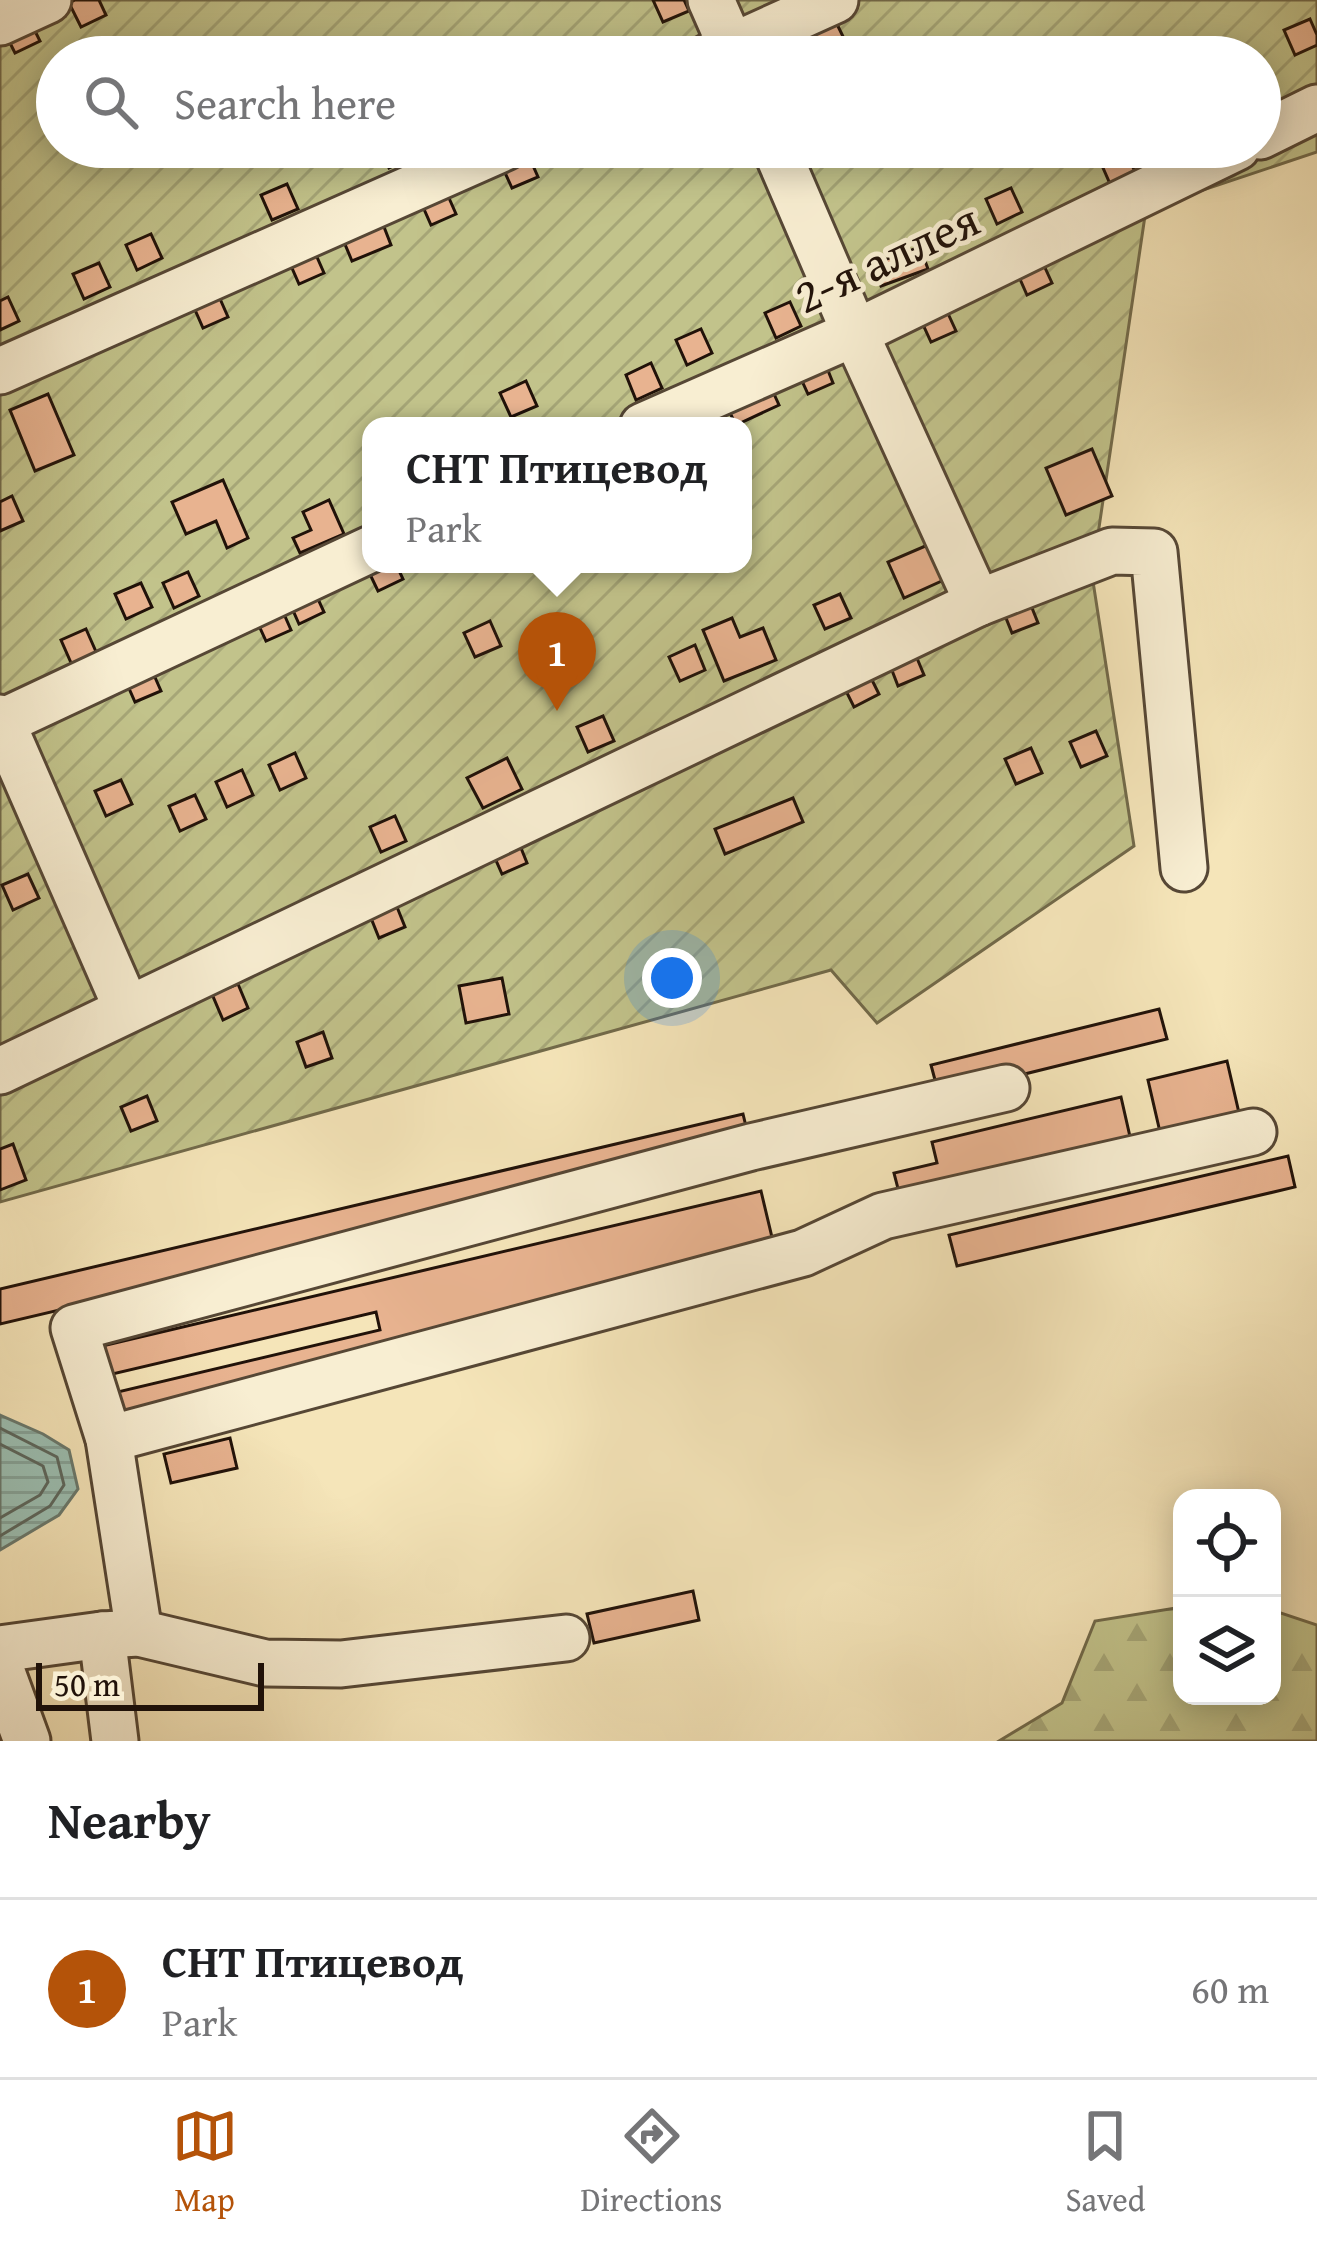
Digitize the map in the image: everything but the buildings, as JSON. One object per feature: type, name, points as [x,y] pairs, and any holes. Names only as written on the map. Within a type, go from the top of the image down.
[{"type":"street","points":[[0,22],[48,0]]},
{"type":"street","points":[[711,0],[721,36]]},
{"type":"street","points":[[762,36],[835,0]]},
{"type":"street","points":[[1281,126],[1317,108]]},
{"type":"street","points":[[0,371],[458,168]]},
{"type":"street","points":[[784,168],[978,603]]},
{"type":"street","name":"2-я аллея","points":[[664,417],[855,333],[1194,168]]},
{"type":"street","points":[[0,1071],[978,603],[1112,551],[1154,552],[1184,868]]},
{"type":"street","points":[[127,1009],[1,721],[362,553]]},
{"type":"street","points":[[115,1741],[121,1634],[109,1438],[74,1328],[751,1147],[1006,1088]]},
{"type":"street","points":[[109,1438],[803,1253],[883,1216],[1253,1132]]},
{"type":"street","points":[[0,1649],[121,1634],[265,1664],[341,1664],[566,1638]]},
{"type":"street","points":[[0,1667],[27,1741]]},
{"type":"green space","points":[[0,0],[1317,0],[1317,152],[1281,164],[1281,36],[36,36],[36,168],[1269,168],[1146,209],[1092,575],[1134,846],[877,1023],[831,970],[0,1202]]},
{"type":"green space","points":[[1173,1608],[1173,1705],[1281,1705],[1281,1613],[1317,1625],[1317,1741],[999,1741],[1062,1703],[1095,1621]]},
{"type":"water","points":[[0,1415],[69,1450],[78,1489],[59,1515],[0,1550]]},
{"type":"place","name":"СНТ Птицевод","points":[[557,711]]}]
